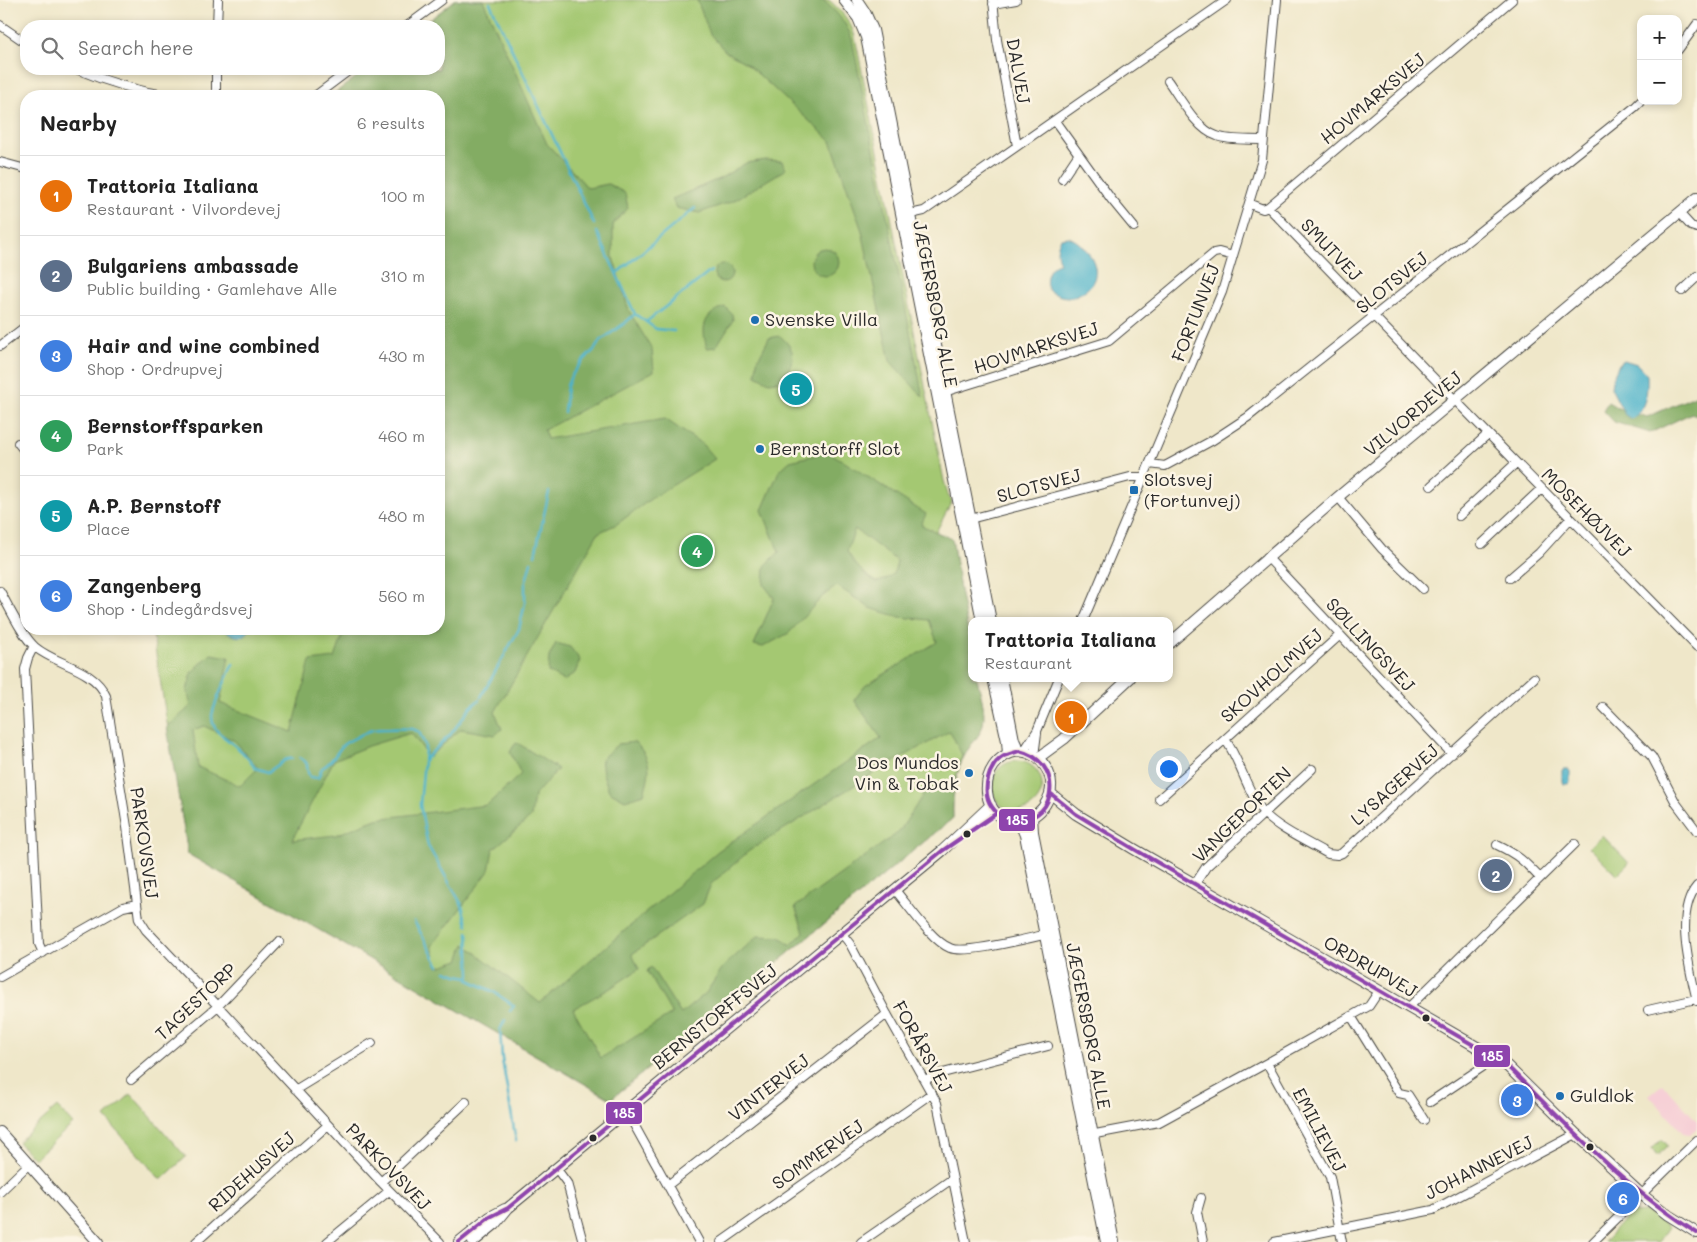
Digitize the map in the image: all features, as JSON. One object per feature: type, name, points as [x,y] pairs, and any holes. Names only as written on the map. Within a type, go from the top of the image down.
[{"type":"street","points":[[217,20],[218,0]]},
{"type":"street","points":[[415,20],[442,0]]},
{"type":"street","name":"JÆGERSBORG ALLE","points":[[844,0],[858,18],[866,37],[941,393],[981,617]]},
{"type":"street","name":"JÆGERSBORG ALLE","points":[[856,0],[865,12],[873,30],[905,215]]},
{"type":"street","points":[[993,2],[1016,0]]},
{"type":"street","points":[[905,215],[924,211],[1227,0]]},
{"type":"street","name":"FORTUNVEJ","points":[[1085,617],[1222,292],[1234,256],[1262,160],[1277,0]]},
{"type":"street","name":"HOVMARKSVEJ","points":[[1268,207],[1512,0]]},
{"type":"street","name":"DALVEJ","points":[[993,2],[997,40],[1017,146]]},
{"type":"street","points":[[1682,45],[1697,24]]},
{"type":"street","points":[[0,25],[20,39]]},
{"type":"street","points":[[90,75],[136,90]]},
{"type":"street","points":[[216,75],[216,90]]},
{"type":"street","points":[[323,90],[344,75]]},
{"type":"street","points":[[1168,81],[1202,128],[1211,134],[1219,137],[1264,140]]},
{"type":"street","name":"SLOTSVEJ","points":[[1150,464],[1165,466],[1213,440],[1248,417],[1637,105]]},
{"type":"street","points":[[1055,121],[1111,199],[1134,226]]},
{"type":"street","points":[[1062,179],[1078,155]]},
{"type":"street","points":[[0,162],[20,168]]},
{"type":"street","name":"VILVORDEVEJ","points":[[1173,640],[1338,497],[1697,198]]},
{"type":"street","points":[[1250,204],[1263,209],[1268,207]]},
{"type":"street","name":"SMUTVEJ","points":[[1268,207],[1454,400]]},
{"type":"street","points":[[1679,213],[1691,226],[1697,228]]},
{"type":"street","name":"HOVMARKSVEJ","points":[[941,393],[1109,341],[1214,253],[1219,252],[1234,256]]},
{"type":"street","points":[[1682,291],[1697,277]]},
{"type":"street","points":[[0,346],[18,333]]},
{"type":"street","name":"JÆGERSBORG ALLE","points":[[941,393],[990,617]]},
{"type":"street","name":"MOSEHØJVEJ","points":[[1454,400],[1697,647]]},
{"type":"street","points":[[1431,486],[1488,434]]},
{"type":"street","points":[[1459,516],[1516,464]]},
{"type":"street","name":"SLOTSVEJ","points":[[970,519],[1130,477],[1144,477]]},
{"type":"street","points":[[1482,544],[1541,489]]},
{"type":"street","points":[[1338,497],[1382,549],[1423,588]]},
{"type":"street","points":[[1510,578],[1539,553],[1570,519]]},
{"type":"street","name":"SØLLINGSVEJ","points":[[1267,557],[1452,754]]},
{"type":"street","name":"PARKOVSVEJ","points":[[0,591],[20,625]]},
{"type":"street","name":"PARKOVSVEJ","points":[[26,635],[34,646],[45,654],[86,674],[98,683],[106,696],[139,919],[146,930],[389,1191],[440,1242]]},
{"type":"street","name":"SKOVHOLMVEJ","points":[[1159,799],[1340,635]]},
{"type":"street","points":[[34,646],[25,669],[39,944],[43,953]]},
{"type":"street","name":"LYSAGERVEJ","points":[[1264,814],[1276,824],[1328,854],[1337,855],[1342,853],[1534,678]]},
{"type":"street","points":[[995,682],[1008,754]]},
{"type":"street","points":[[1003,682],[1014,740],[1021,751],[1039,759]]},
{"type":"street","points":[[1037,731],[1039,759],[1050,778],[1050,793],[1045,805],[1032,817],[1019,821],[1009,820],[994,809],[987,791],[988,775],[995,764],[1008,754],[1021,751],[1037,731],[1057,682]]},
{"type":"street","points":[[1039,759],[1064,739],[1126,682]]},
{"type":"street","points":[[1603,707],[1652,757],[1676,803],[1697,831]]},
{"type":"street","name":"SKOVHOLMVEJ","points":[[1225,739],[1264,814]]},
{"type":"street","name":"VANGEPORTEN","points":[[1195,884],[1206,867],[1312,768]]},
{"type":"street","name":"ORDRUPVEJ","points":[[1050,793],[1076,814],[1496,1058],[1641,1194],[1668,1215],[1697,1233]]},
{"type":"street","name":"ORDRUPVEJ","points":[[1045,805],[1076,814]]},
{"type":"street","name":"BERNSTORFFSVEJ","points":[[473,1242],[495,1224],[508,1208],[556,1168],[994,809]]},
{"type":"street","name":"JÆGERSBORG ALLE","points":[[1032,817],[1049,934],[1089,1135],[1114,1242]]},
{"type":"street","name":"JÆGERSBORG ALLE","points":[[1019,821],[1025,835],[1049,934]]},
{"type":"street","points":[[1408,1008],[1575,844]]},
{"type":"street","points":[[1497,845],[1523,859],[1540,878]]},
{"type":"street","points":[[1648,1010],[1697,1000],[1688,958],[1685,914],[1687,902],[1697,886]]},
{"type":"street","points":[[895,890],[937,940],[951,948],[965,950],[1049,934]]},
{"type":"street","points":[[0,978],[123,907],[138,904]]},
{"type":"street","name":"FORÅRSVEJ","points":[[842,934],[850,944],[937,1103],[966,1242]]},
{"type":"street","name":"TAGESTORP","points":[[130,1080],[218,1006],[279,942]]},
{"type":"street","points":[[1089,1135],[1159,1122],[1369,1006],[1379,991]]},
{"type":"street","name":"VINTERVEJ","points":[[668,1185],[887,1014]]},
{"type":"street","points":[[1351,1016],[1399,1093],[1408,1095],[1424,1120]]},
{"type":"street","points":[[1031,1041],[1034,1049]]},
{"type":"street","points":[[295,1090],[372,1043]]},
{"type":"street","points":[[925,1080],[935,1075],[1048,1046]]},
{"type":"street","points":[[1430,1102],[1496,1058]]},
{"type":"street","name":"EMILIEVEJ","points":[[1267,1063],[1330,1177],[1342,1242]]},
{"type":"street","name":"SOMMERVEJ","points":[[721,1242],[932,1093]]},
{"type":"street","points":[[381,1182],[466,1102]]},
{"type":"street","points":[[625,1112],[668,1185],[698,1242]]},
{"type":"street","name":"RIDEHUSVEJ","points":[[196,1242],[328,1125]]},
{"type":"street","points":[[0,1132],[98,1242]]},
{"type":"street","name":"JOHANNEVEJ","points":[[1274,1242],[1433,1210],[1576,1134]]},
{"type":"street","name":"JÆGERSBORG ALLE","points":[[1089,1135],[1106,1242]]},
{"type":"street","points":[[1593,1242],[1697,1140]]},
{"type":"street","points":[[0,1192],[29,1164]]},
{"type":"street","points":[[556,1168],[567,1184],[583,1242]]},
{"type":"street","points":[[861,1242],[952,1179]]},
{"type":"street","points":[[327,1242],[389,1191]]},
{"type":"street","points":[[1201,1198],[1197,1212],[1203,1242]]},
{"type":"street","name":"BERNSTORFFSVEJ","points":[[459,1242],[490,1217],[508,1208]]},
{"type":"shaded area","points":[[1663,1084],[1697,1121],[1697,1128],[1690,1134],[1684,1134],[1649,1095]]},
{"type":"green space","points":[[455,0],[829,0],[838,8],[851,26],[855,37],[944,481],[952,501],[936,532],[952,539],[968,632],[968,682],[978,682],[984,719],[979,735],[969,747],[957,775],[953,801],[953,818],[611,1099],[188,854],[153,635],[445,635],[445,90],[339,90],[359,75],[445,75],[445,20],[430,20]]},
{"type":"green space","points":[[455,0],[483,0],[547,144],[588,188],[608,184],[625,193],[628,208],[613,224],[613,257],[629,311],[652,349],[654,371],[544,430],[547,439],[665,419],[702,444],[715,459],[652,498],[617,524],[598,533],[495,712],[502,729],[495,735],[461,729],[429,757],[411,733],[368,746],[334,760],[292,840],[336,835],[376,819],[487,805],[521,774],[510,752],[516,742],[558,769],[534,796],[531,817],[493,849],[489,871],[432,946],[438,967],[459,960],[465,944],[540,1003],[718,851],[881,738],[854,700],[865,686],[937,642],[929,620],[900,617],[870,608],[837,586],[823,596],[789,633],[763,647],[754,645],[774,598],[764,585],[765,566],[779,552],[762,510],[779,471],[790,461],[829,452],[926,514],[921,525],[952,539],[968,632],[968,682],[978,682],[984,713],[979,735],[969,747],[957,775],[953,801],[953,818],[611,1099],[188,854],[167,727],[191,706],[187,690],[192,672],[211,654],[229,657],[220,703],[292,732],[310,661],[335,658],[343,635],[445,635],[445,90],[339,90],[359,75],[445,75],[445,20],[430,20]],"holes":[[[855,529],[897,561],[895,570],[889,578],[877,582],[872,579],[860,569],[847,551]],[[204,726],[235,741],[258,768],[240,786],[198,767],[193,730]],[[950,731],[962,755],[952,792],[934,787],[923,795],[899,832],[795,907],[804,932],[791,945],[780,937],[758,936],[723,967],[706,993],[681,1014],[651,967],[647,971],[672,1014],[601,1058],[573,1009],[609,989],[639,969],[632,954],[703,904],[711,884],[749,851],[879,770]]]},
{"type":"green space","points":[[697,0],[823,0],[847,27],[852,39],[923,397],[890,361],[862,231],[831,141],[746,63],[726,52],[710,34]]},
{"type":"green space","points":[[766,160],[782,161],[786,169],[733,201],[699,213],[676,208],[672,199],[721,178],[746,163]]},
{"type":"green space","points":[[825,248],[835,252],[839,262],[835,272],[825,276],[815,272],[811,262],[815,252]]},
{"type":"green space","points":[[723,264],[730,266],[732,273],[730,280],[723,282],[716,280],[714,273],[716,266]]},
{"type":"green space","points":[[725,307],[732,314],[733,320],[716,347],[707,348],[704,328],[708,318]]},
{"type":"green space","points":[[780,336],[790,348],[793,358],[779,381],[769,382],[756,375],[757,361],[769,338]]},
{"type":"green space","points":[[1697,395],[1697,416],[1692,413],[1650,433],[1614,422],[1603,410],[1608,402],[1618,408],[1647,417]]},
{"type":"green space","points":[[556,643],[570,647],[580,660],[575,673],[564,681],[548,672],[549,657]]},
{"type":"green space","points":[[635,742],[647,760],[648,778],[644,794],[625,800],[609,791],[603,774],[601,759],[618,744]]},
{"type":"green space","points":[[1012,761],[1022,761],[1035,768],[1042,781],[1042,791],[1035,804],[1022,811],[1012,811],[1003,807],[996,800],[992,791],[992,781],[996,772],[1003,765]]},
{"type":"green space","points":[[1602,835],[1629,863],[1617,875],[1589,847]]},
{"type":"green space","points":[[131,1094],[186,1157],[161,1180],[105,1117]]},
{"type":"green space","points":[[57,1107],[73,1124],[34,1159],[18,1142]]},
{"type":"green space","points":[[1661,1140],[1668,1146],[1656,1155],[1652,1149]]},
{"type":"green space","points":[[1647,1212],[1669,1227],[1659,1242],[1604,1242],[1630,1213]]},
{"type":"water","points":[[1069,237],[1089,253],[1095,268],[1095,276],[1086,290],[1068,297],[1049,291],[1046,283],[1052,267],[1060,263],[1057,250],[1059,241],[1061,238]]},
{"type":"water","points":[[1624,360],[1637,364],[1647,375],[1647,387],[1643,406],[1636,416],[1631,419],[1625,415],[1611,388],[1612,380],[1619,364]]},
{"type":"water","points":[[1563,769],[1570,771],[1570,782],[1568,784],[1562,782]]},
{"type":"waterway","points":[[490,3],[594,224]]},
{"type":"waterway","points":[[617,273],[695,208]]},
{"type":"waterway","points":[[597,232],[635,314],[656,329],[674,331]]},
{"type":"waterway","points":[[646,322],[711,271]]},
{"type":"waterway","points":[[564,412],[567,386],[571,376],[600,341],[635,314]]},
{"type":"waterway","points":[[535,555],[549,492]]},
{"type":"waterway","points":[[481,697],[519,629],[525,603],[525,585],[531,562]]},
{"type":"waterway","points":[[233,664],[213,711],[212,721],[216,729],[243,753],[255,768],[268,772],[285,760],[292,758]]},
{"type":"waterway","points":[[425,759],[450,735],[471,707],[479,700]]},
{"type":"waterway","points":[[300,758],[306,762],[310,777],[318,778],[322,768],[331,761],[343,745],[366,732],[398,729],[413,729],[419,732],[425,745],[420,805],[428,846],[462,905],[467,925]]},
{"type":"waterway","points":[[414,921],[439,966]]},
{"type":"waterway","points":[[468,932],[469,980],[494,992],[514,1006],[510,1011]]},
{"type":"waterway","points":[[446,971],[469,977]]},
{"type":"waterway","points":[[505,1020],[500,1030],[502,1059],[516,1141]]},
{"type":"transit line","name":"185","points":[[1019,751],[1034,757],[1043,766],[1049,777],[1050,789],[1048,801],[1041,811],[1031,817],[1014,820],[1007,819],[997,813],[992,807],[987,794],[987,787],[990,772],[998,760],[1019,751]]},
{"type":"transit line","name":"185","points":[[1050,793],[1076,814],[1134,849],[1496,1058],[1507,1066],[1574,1133],[1621,1176],[1645,1196],[1697,1233]]},
{"type":"transit line","name":"185","points":[[459,1242],[490,1217],[508,1208],[942,851],[997,813]]},
{"type":"place","name":"Svenske Villa","points":[[755,320]]},
{"type":"place","name":"A.P. Bernstoff","points":[[796,389]]},
{"type":"place","name":"Bernstorff Slot","points":[[760,449]]},
{"type":"place","name":"Slotsvej (Fortunvej)","points":[[1134,490]]},
{"type":"place","name":"Bernstorffsparken","points":[[697,551]]},
{"type":"place","name":"Trattoria Italiana","points":[[1071,717]]},
{"type":"place","name":"Dos Mundos Vin & Tobak","points":[[969,773]]},
{"type":"place","name":"Bulgariens ambassade","points":[[1496,875]]},
{"type":"place","name":"Guldlok","points":[[1560,1096]]},
{"type":"place","name":"Hair and wine combined","points":[[1517,1100]]},
{"type":"place","name":"Zangenberg","points":[[1623,1198]]}]
